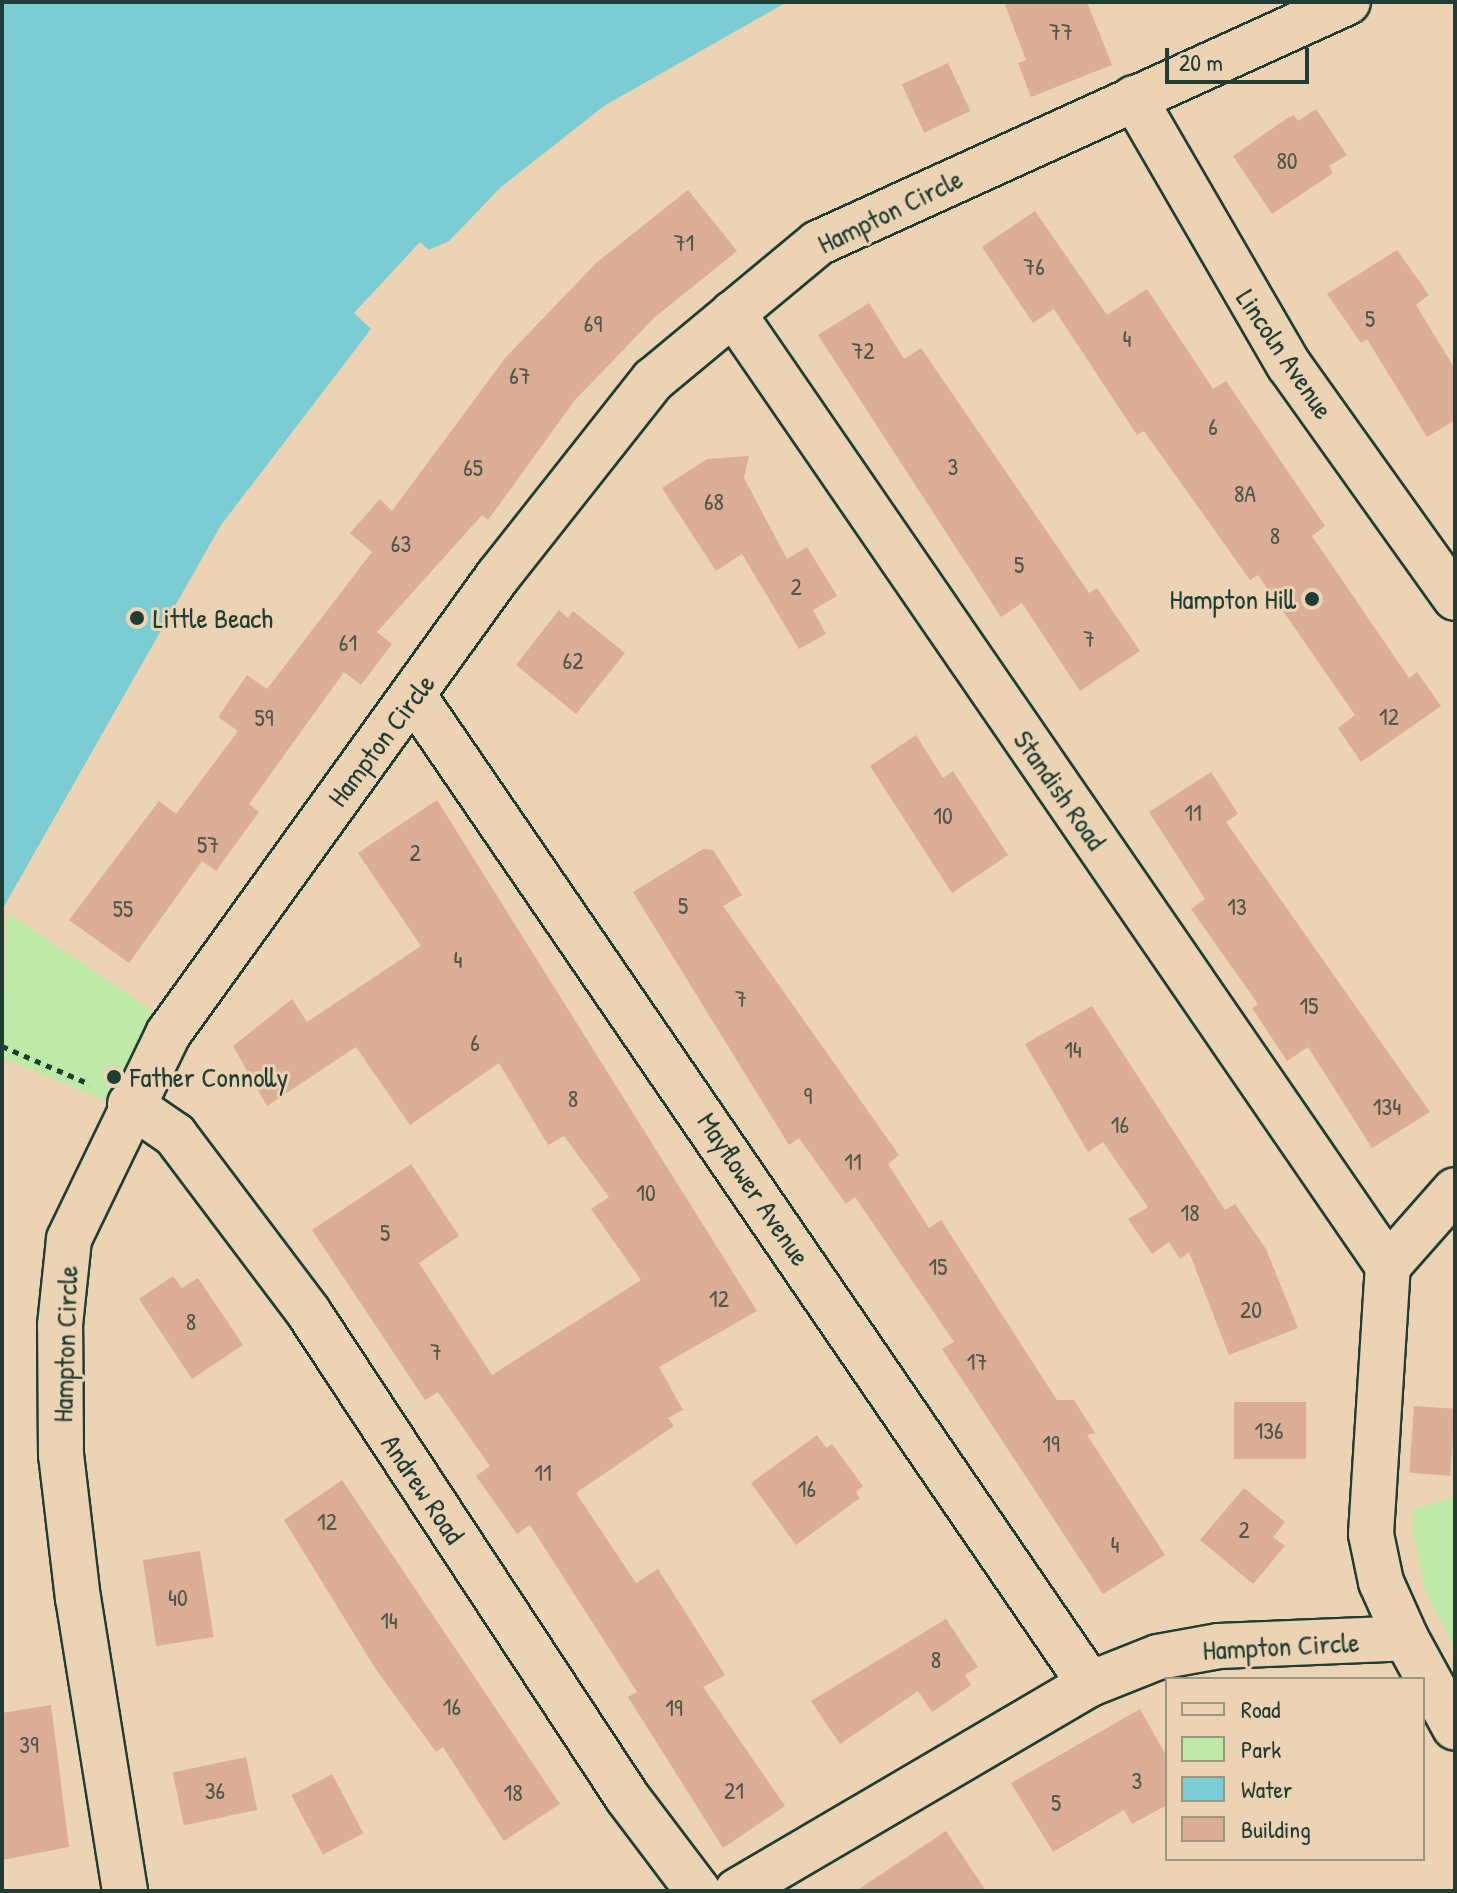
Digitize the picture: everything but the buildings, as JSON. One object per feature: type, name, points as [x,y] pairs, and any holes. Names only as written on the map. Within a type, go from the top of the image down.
[{"type":"street","name":"Hampton Circle","points":[[125,1891],[74,1570],[61,1455],[60,1325],[69,1239],[130,1104],[210,971],[415,698],[498,576],[653,380],[818,243],[1348,2]]},
{"type":"street","name":"Lincoln Avenue","points":[[1134,98],[1264,325],[1455,598]]},
{"type":"street","name":"Standish Road","points":[[733,313],[1388,1266]]},
{"type":"street","name":"Mayflower Avenue","points":[[415,698],[1090,1684]]},
{"type":"street","name":"Andrew Road","points":[[130,1104],[175,1135],[273,1264],[618,1784],[698,1891]]},
{"type":"street","points":[[1388,1266],[1455,1190]]},
{"type":"street","name":"Hampton Circle","points":[[737,1891],[1090,1684],[1158,1657],[1219,1646],[1406,1638],[1381,1582],[1371,1534],[1388,1266]]},
{"type":"street","points":[[1406,1638],[1455,1728]]},
{"type":"path","points":[[2,1046],[130,1104]]},
{"type":"green space","points":[[7,912],[153,1011],[107,1101],[2,1058]]},
{"type":"green space","points":[[1455,1497],[1455,1649],[1425,1591],[1413,1531],[1414,1509]]},
{"type":"water","points":[[2,2],[787,2],[604,106],[501,187],[449,241],[429,250],[420,242],[354,313],[371,329],[221,525],[2,910]]},
{"type":"place","name":"Hampton Hill","points":[[1312,599]]},
{"type":"place","name":"Little Beach","points":[[137,618]]},
{"type":"place","name":"Father Connolly","points":[[114,1077]]}]
